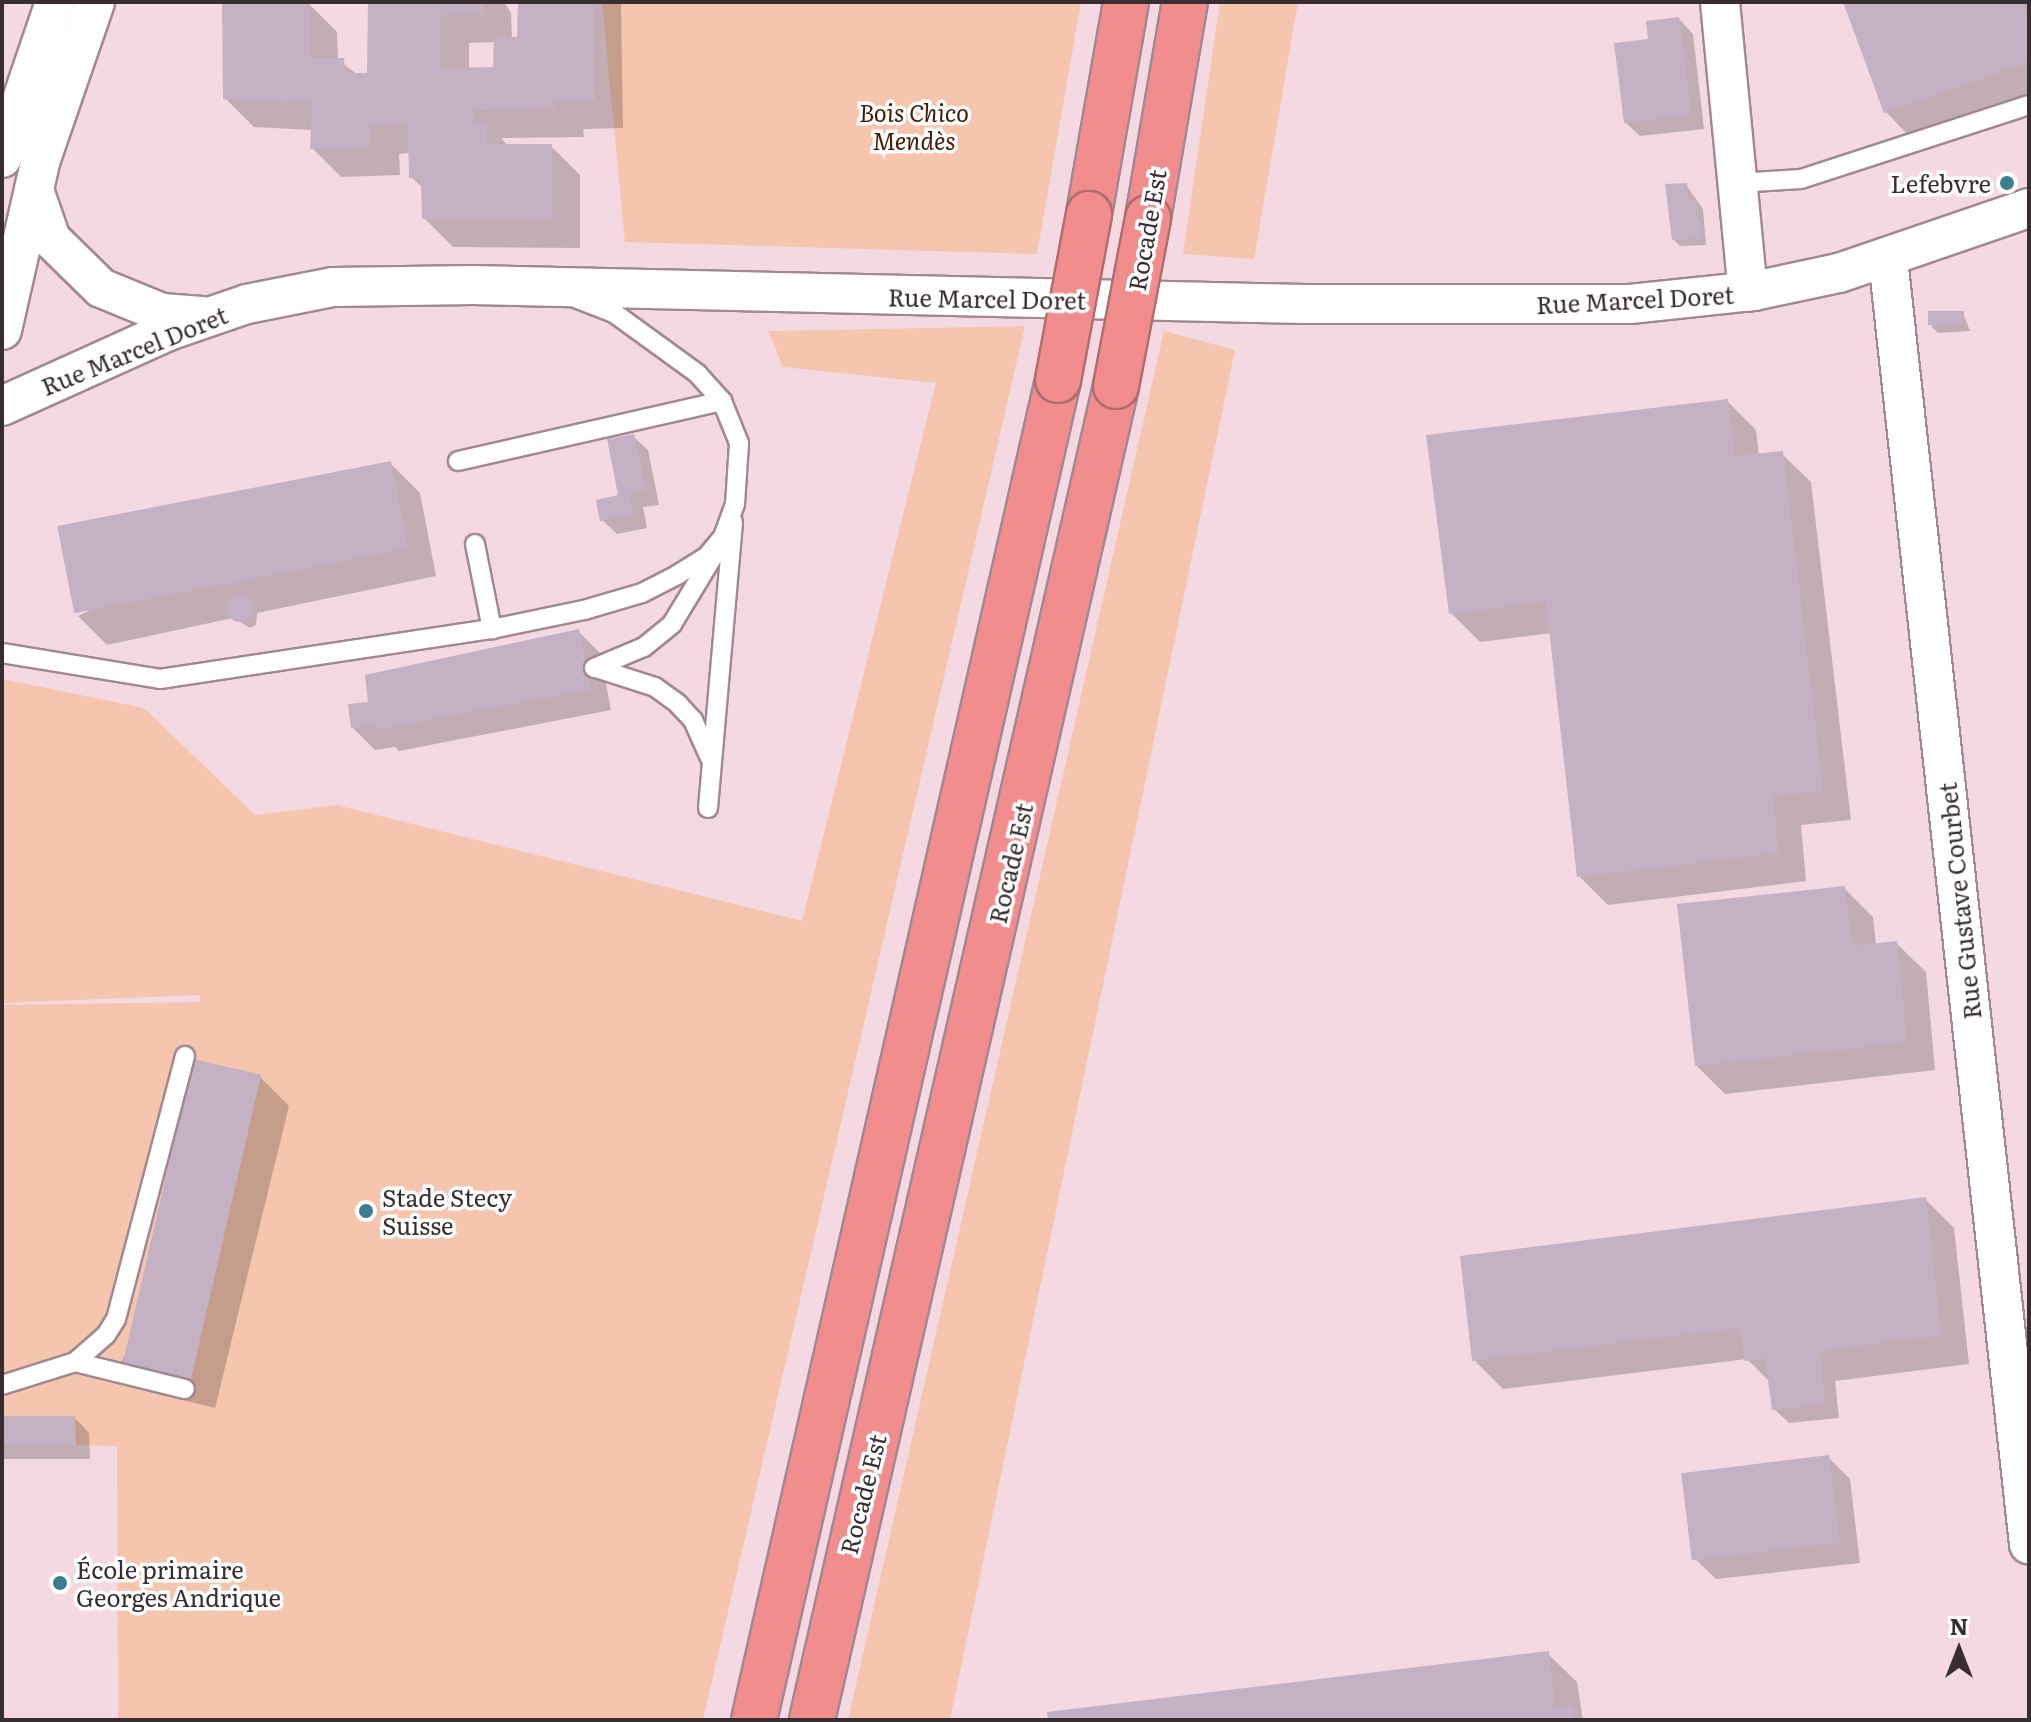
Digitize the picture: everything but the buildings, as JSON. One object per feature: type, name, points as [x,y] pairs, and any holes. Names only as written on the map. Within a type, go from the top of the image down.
[{"type":"highway","points":[[754,1720],[1058,380],[1126,2]]},
{"type":"highway","name":"Rocade Est","points":[[812,1720],[1116,386],[1185,2]]},
{"type":"street","points":[[2,158],[55,2]]},
{"type":"street","points":[[2,330],[12,233],[34,190],[65,78],[95,2]]},
{"type":"street","points":[[1720,2],[1748,292]]},
{"type":"street","points":[[34,190],[51,239],[101,288],[162,313],[209,317]]},
{"type":"street","name":"Rue Marcel Doret","points":[[2,406],[209,317],[333,287],[548,287],[1480,306],[1630,304],[1748,292],[1888,259],[2029,208]]},
{"type":"street","name":"Rue Gustave Courbet","points":[[1888,259],[2029,1544]]},
{"type":"lane","points":[[1737,183],[1801,179],[2029,105]]},
{"type":"lane","points":[[548,287],[614,313],[698,374],[722,401],[739,443],[708,808]]},
{"type":"lane","points":[[458,461],[722,401]]},
{"type":"lane","points":[[712,764],[693,720],[678,704],[655,687],[594,668],[644,647],[672,624],[723,537],[735,504]]},
{"type":"lane","points":[[2,653],[160,679],[492,629],[642,593],[707,556],[723,537]]},
{"type":"lane","points":[[475,544],[492,629]]},
{"type":"lane","points":[[2,1385],[75,1362],[106,1335],[124,1299],[185,1056]]},
{"type":"lane","points":[[75,1362],[185,1389]]},
{"type":"green space","name":"Bois Chico Mendès","points":[[602,2],[1081,2],[1037,254],[625,242]]},
{"type":"green space","points":[[1220,2],[1298,2],[1254,259],[1183,254]]},
{"type":"green space","name":"Stade Stecy Suisse","points":[[1025,326],[703,1720],[118,1720],[117,1446],[76,1445],[75,1416],[2,1417],[2,1005],[199,1002],[200,995],[2,1003],[2,679],[144,708],[255,815],[337,805],[802,921],[936,383],[783,367],[768,331]]},
{"type":"green space","points":[[1164,331],[1235,350],[950,1720],[848,1720]]},
{"type":"place","name":"Lefebvre","points":[[2007,183]]},
{"type":"place","name":"Stade Stecy Suisse","points":[[366,1211]]},
{"type":"place","name":"École primaire Georges Andrique","points":[[60,1583]]}]
